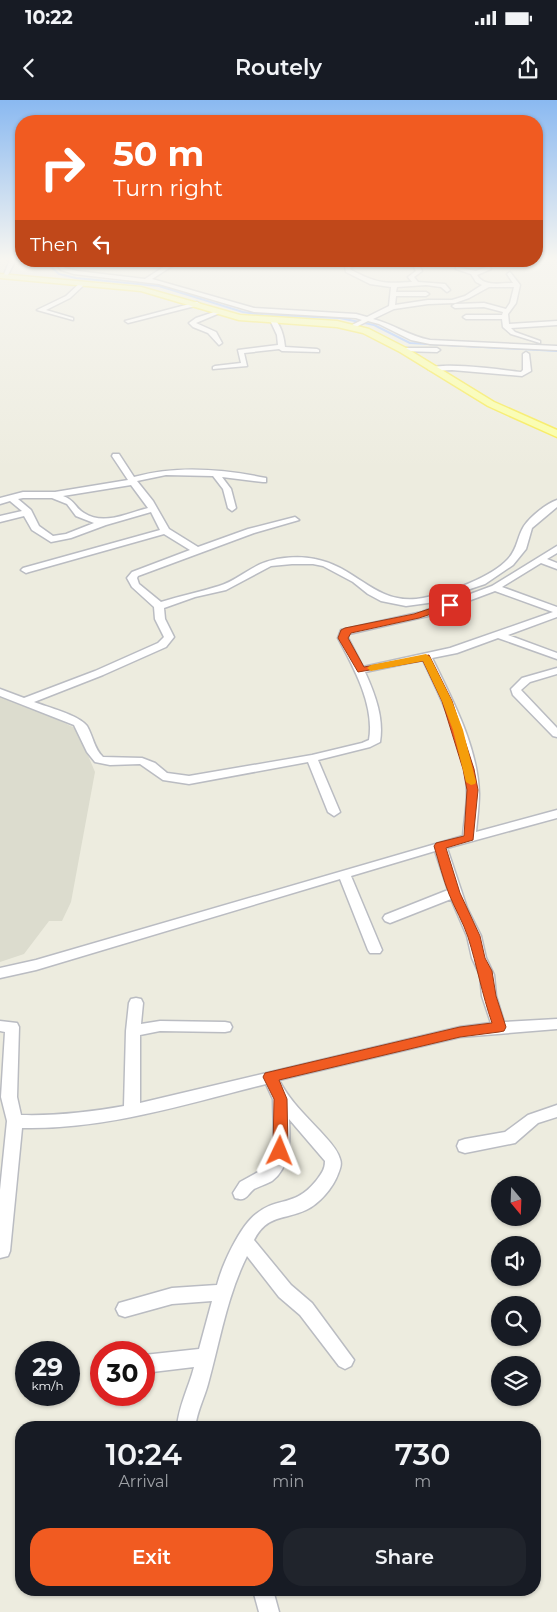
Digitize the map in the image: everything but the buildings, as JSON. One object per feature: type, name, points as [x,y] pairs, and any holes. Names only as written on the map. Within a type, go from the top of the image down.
[{"type":"main road","points":[[358,328],[403,350],[491,404],[556,433]]},
{"type":"street","points":[[203,328],[211,331],[217,337],[219,343]]},
{"type":"street","points":[[276,328],[280,334],[280,347]]},
{"type":"street","points":[[392,328],[413,339],[430,342],[557,348],[518,335],[509,331],[507,328]]},
{"type":"street","points":[[215,368],[244,366],[240,351],[280,347],[290,351],[317,352]]},
{"type":"street","points":[[403,350],[557,354]]},
{"type":"street","points":[[432,369],[452,368],[522,374],[527,371],[526,354]]},
{"type":"street","points":[[116,456],[153,509],[165,530],[196,550]]},
{"type":"street","points":[[0,502],[27,495],[52,495],[133,481],[148,475],[178,471],[263,480]]},
{"type":"street","points":[[216,474],[227,489],[232,508]]},
{"type":"street","points":[[52,495],[70,502],[79,514],[90,520],[103,522]]},
{"type":"street","points":[[12,498],[28,512],[33,526],[38,531],[70,546],[165,530]]},
{"type":"street","points":[[159,606],[192,595],[223,588],[268,564],[292,561],[313,561],[326,564],[384,598],[406,602],[425,601],[482,582],[510,562],[521,549],[528,527],[557,503]]},
{"type":"street","points":[[26,570],[70,546],[103,522],[153,509]]},
{"type":"street","points":[[0,518],[28,512]]},
{"type":"street","points":[[26,701],[99,674],[162,645],[169,637],[160,619],[159,606],[135,585],[132,581],[133,576],[196,550],[251,531],[295,520]]},
{"type":"street","points":[[0,692],[26,701],[80,725],[94,757],[99,760],[110,762],[147,762],[163,776],[170,778],[200,779],[312,758],[366,745],[374,742],[377,729],[361,670],[343,638],[345,632],[425,614],[495,588],[557,550]]},
{"type":"street","points":[[541,560],[557,566]]},
{"type":"street","points":[[495,588],[557,612]]},
{"type":"street","points":[[361,670],[454,651],[557,612]]},
{"type":"street","points":[[499,635],[557,656]]},
{"type":"street","points":[[426,657],[447,701],[473,790],[469,838]]},
{"type":"street","points":[[557,671],[526,680],[516,689],[557,734]]},
{"type":"street","points":[[312,758],[334,812]]},
{"type":"street","points":[[0,973],[36,965],[440,846],[557,814]]},
{"type":"street","points":[[440,846],[454,893],[474,936],[479,958],[487,975],[489,996],[499,1027]]},
{"type":"street","points":[[344,874],[375,950]]},
{"type":"street","points":[[390,918],[454,893]]},
{"type":"street","points":[[132,1110],[133,1031],[136,1003]]},
{"type":"street","points":[[14,1121],[45,1122],[68,1120],[132,1110],[460,1032],[499,1027],[557,1024]]},
{"type":"street","points":[[0,1026],[12,1027],[9,1096],[14,1121],[2,1251]]},
{"type":"street","points":[[133,1031],[160,1026],[225,1027]]},
{"type":"street","points":[[186,1421],[187,1414],[198,1387],[227,1278],[253,1226],[271,1212],[301,1205],[313,1197],[330,1175],[333,1166],[333,1160],[327,1150],[280,1099],[270,1077]]},
{"type":"street","points":[[241,1193],[248,1184],[271,1174],[277,1167],[282,1140],[280,1099]]},
{"type":"street","points":[[466,1146],[509,1138],[533,1120],[557,1110]]},
{"type":"street","points":[[245,1241],[285,1291],[306,1309],[345,1360]]},
{"type":"street","points":[[125,1309],[172,1296],[223,1292]]},
{"type":"street","points":[[155,1364],[205,1357]]},
{"type":"street","points":[[265,1596],[269,1612]]},
{"type":"shaded area","points":[[0,695],[12,698],[77,729],[95,772],[71,902],[62,921],[49,921],[24,954],[0,962]]},
{"type":"waterway","points":[[379,328],[410,343],[557,351]]},
{"type":"slow traffic","points":[[371,668],[426,657],[447,701],[458,730],[471,782]]},
{"type":"route","points":[[280,1151],[282,1140],[280,1099],[270,1077],[460,1032],[499,1027],[489,996],[486,971],[479,958],[474,936],[454,893],[440,846],[469,838],[473,790],[458,730],[447,701],[426,657],[361,670],[343,638],[343,634],[348,630],[416,616],[450,605]]}]
